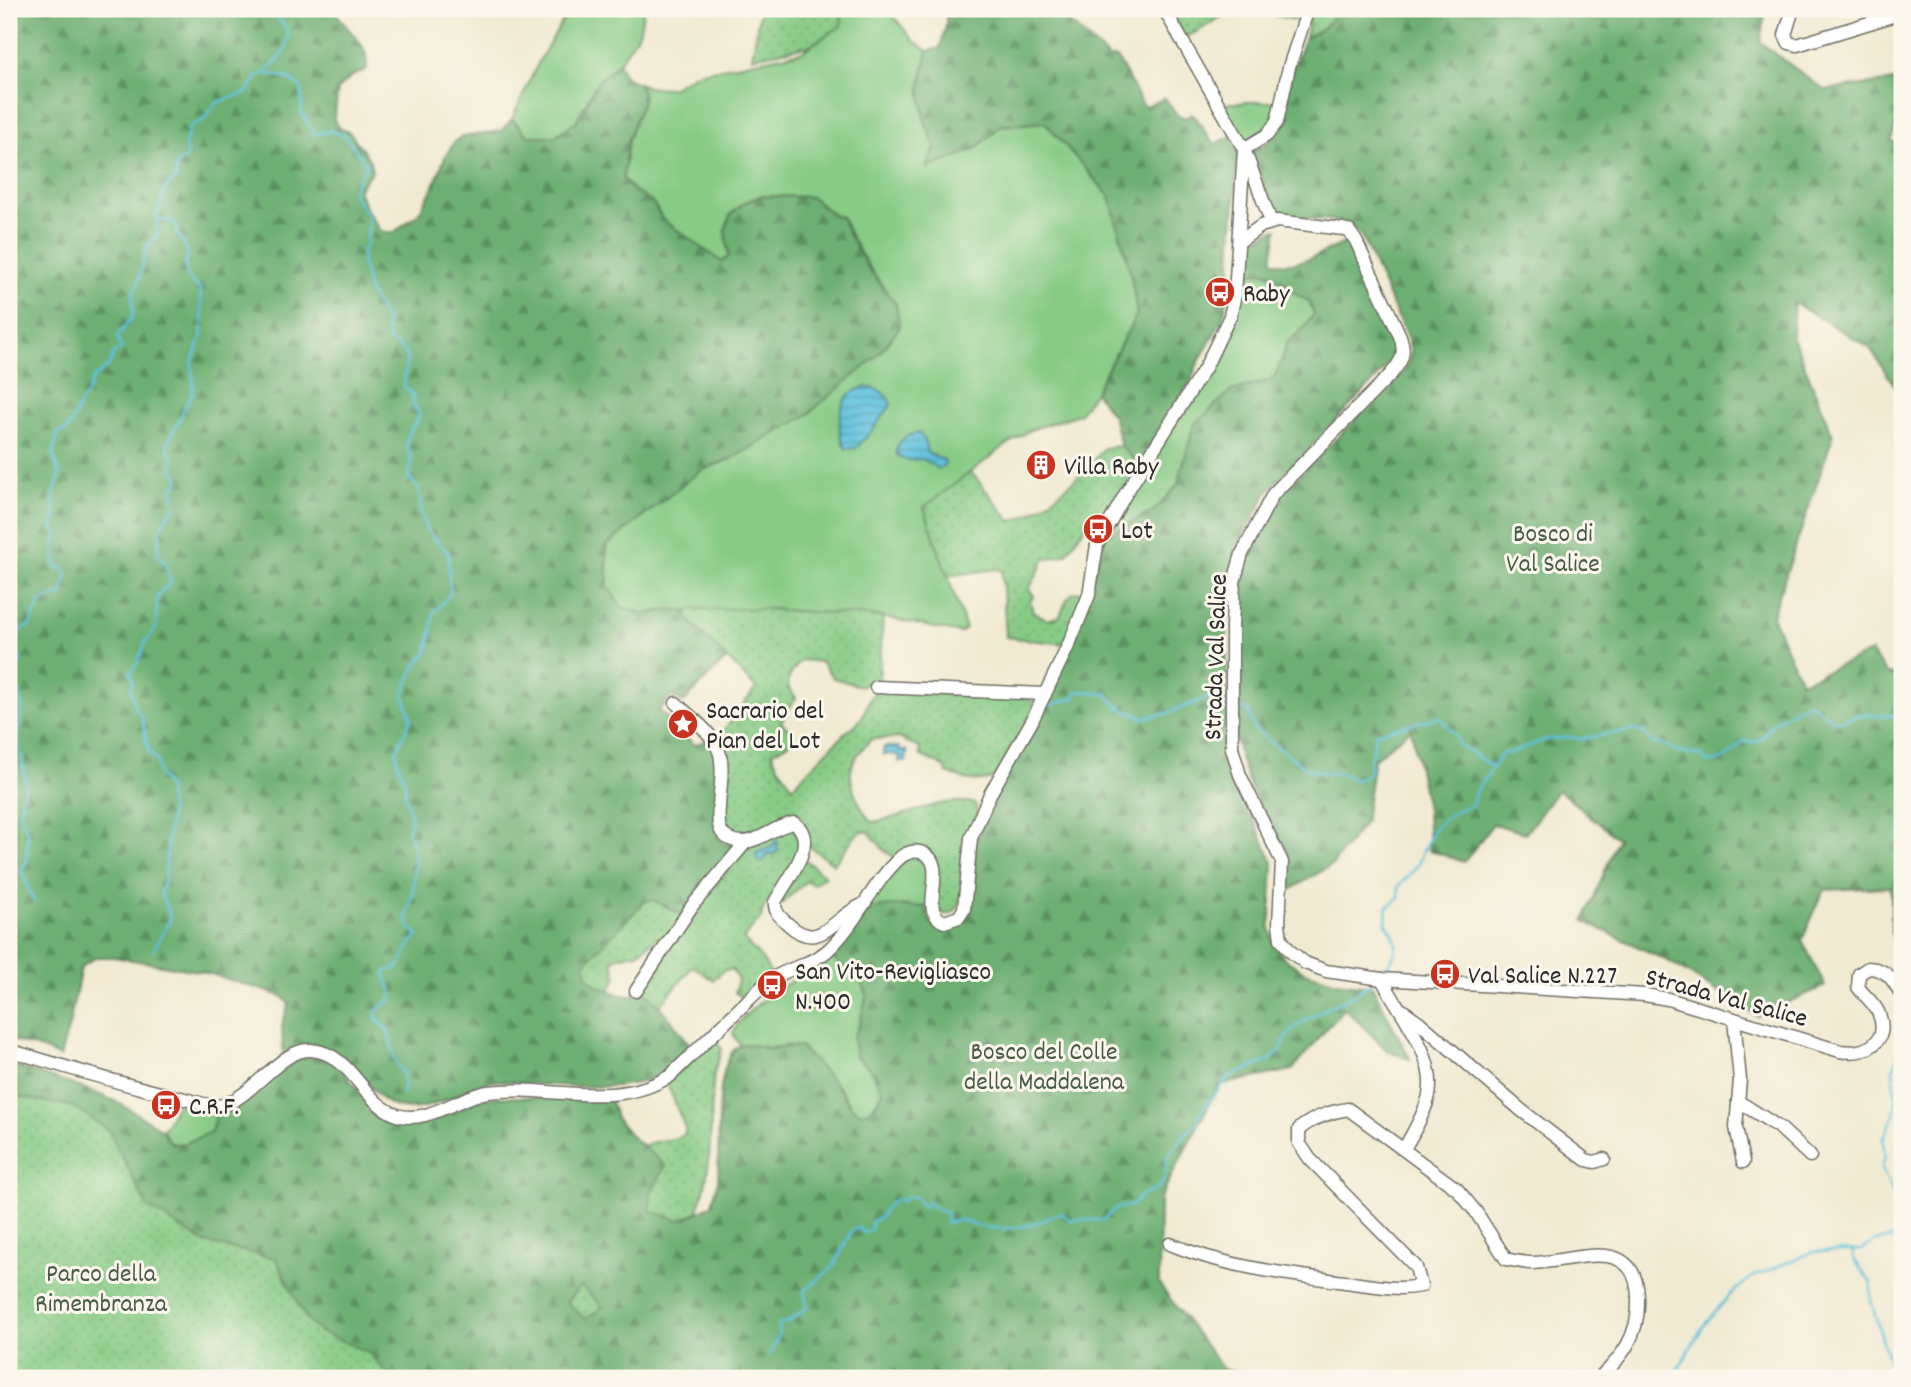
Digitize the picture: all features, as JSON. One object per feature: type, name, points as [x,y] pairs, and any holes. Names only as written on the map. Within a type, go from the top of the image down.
[{"type":"street","points":[[1164,9],[1244,149],[1271,222],[1252,231],[1239,242]]},
{"type":"street","points":[[1244,149],[1267,135],[1277,122],[1289,68],[1308,9]]},
{"type":"street","points":[[1793,9],[1785,35],[1789,43],[1797,45],[1902,13]]},
{"type":"street","points":[[9,1050],[99,1078],[216,1106],[235,1100],[287,1058],[305,1049],[322,1052],[338,1061],[378,1105],[405,1117],[424,1114],[488,1092],[632,1092],[657,1084],[670,1076],[768,981],[825,953],[839,939],[897,860],[908,853],[919,852],[930,857],[935,869],[932,908],[936,917],[948,921],[962,914],[971,838],[990,794],[1045,694],[1088,595],[1093,558],[1105,527],[1205,368],[1223,334],[1236,295],[1244,149]]},
{"type":"street","name":"Strada Val Salice","points":[[1271,222],[1286,221],[1349,231],[1394,324],[1404,352],[1400,364],[1391,374],[1273,494],[1242,554],[1234,582],[1233,748],[1240,775],[1282,862],[1279,924],[1281,939],[1290,951],[1305,963],[1326,971],[1376,979],[1646,995],[1853,1053],[1870,1048],[1877,1041],[1881,1026],[1875,1006],[1857,987],[1859,974],[1868,968],[1882,970],[1894,981],[1902,996]]},
{"type":"street","points":[[876,687],[1045,694]]},
{"type":"street","points":[[676,703],[712,739],[720,754],[722,763],[719,829],[728,839],[746,842]]},
{"type":"street","points":[[636,991],[692,906],[746,842],[786,824],[794,823],[805,837],[801,855],[775,902],[775,908],[781,918],[798,933],[816,936],[826,931],[849,910],[864,904]]},
{"type":"street","points":[[1376,979],[1402,1010],[1420,1044],[1430,1079],[1429,1097],[1421,1119],[1404,1149]]},
{"type":"street","points":[[1402,1010],[1521,1110],[1586,1160],[1595,1162],[1604,1159]]},
{"type":"street","points":[[1734,1019],[1740,1080],[1736,1127],[1742,1162]]},
{"type":"street","points":[[1738,1101],[1780,1128],[1810,1156]]},
{"type":"street","points":[[1170,1244],[1200,1256],[1296,1276],[1394,1288],[1421,1286],[1416,1267],[1310,1159],[1299,1143],[1299,1129],[1310,1121],[1328,1113],[1348,1109],[1457,1189],[1476,1212],[1506,1259],[1530,1263],[1597,1254],[1627,1263],[1639,1288],[1638,1317],[1626,1351],[1600,1378]]},
{"type":"green space","points":[[9,9],[334,9],[361,44],[367,59],[367,69],[352,76],[338,89],[334,120],[339,128],[349,132],[370,161],[372,171],[358,190],[381,231],[393,233],[418,214],[455,141],[461,137],[501,131],[512,119],[528,136],[555,136],[576,122],[598,81],[618,64],[628,79],[639,83],[644,97],[628,140],[623,179],[634,191],[653,203],[663,220],[722,262],[729,256],[725,230],[731,214],[745,202],[761,196],[812,197],[833,215],[841,217],[869,269],[896,304],[900,327],[877,356],[806,416],[733,458],[700,471],[606,546],[608,586],[621,607],[646,614],[670,609],[686,611],[686,617],[727,658],[683,703],[672,696],[659,710],[694,745],[707,740],[715,752],[718,838],[724,843],[737,846],[683,915],[653,900],[594,983],[620,995],[633,996],[642,987],[692,1047],[659,1075],[646,1081],[615,1086],[495,1081],[430,1106],[406,1109],[385,1101],[348,1061],[327,1048],[304,1045],[283,1054],[282,1025],[289,1004],[282,996],[204,972],[114,957],[96,957],[81,967],[60,1057],[9,1039]]},
{"type":"green space","points":[[570,9],[644,9],[639,33],[618,64],[598,81],[576,122],[555,136],[528,136],[512,119],[539,61]]},
{"type":"green space","points":[[760,9],[842,9],[841,26],[808,46],[752,57]]},
{"type":"green space","points":[[842,9],[887,9],[914,41],[928,51],[921,81],[925,121],[935,146],[928,167],[977,148],[1000,126],[1045,122],[1110,197],[1131,275],[1137,314],[1095,392],[1079,414],[1030,430],[924,507],[966,629],[960,633],[883,617],[768,609],[670,609],[646,614],[621,607],[608,586],[606,546],[700,471],[733,458],[896,304],[859,251],[842,217],[833,215],[812,197],[761,196],[745,202],[731,214],[725,230],[729,256],[722,262],[663,220],[653,203],[634,191],[622,179],[628,140],[644,97],[639,83],[647,87],[671,88],[697,73],[801,52],[841,26]]},
{"type":"green space","points":[[946,9],[1055,9],[1109,58],[1117,58],[1143,105],[1146,107],[1165,98],[1176,114],[1185,118],[1192,114],[1196,117],[1215,144],[1231,136],[1238,153],[1230,282],[1225,310],[1191,381],[1138,464],[1121,446],[1113,416],[1095,392],[1137,314],[1131,275],[1110,197],[1045,122],[1000,126],[977,148],[927,167],[935,146],[925,121],[920,89],[928,51],[940,48],[946,26]]},
{"type":"green space","points":[[1169,9],[1240,9],[1185,37]]},
{"type":"green space","points":[[1243,9],[1305,9],[1302,21]]},
{"type":"green space","points":[[1312,9],[1337,9],[1324,26],[1305,37]]},
{"type":"green space","name":"Bosco di Val Salice","points":[[1337,9],[1766,9],[1760,42],[1824,90],[1902,80],[1902,105],[1891,141],[1902,144],[1902,397],[1870,348],[1794,303],[1792,335],[1833,436],[1772,616],[1801,682],[1871,652],[1887,674],[1902,675],[1902,957],[1891,933],[1891,887],[1824,890],[1802,940],[1825,986],[1757,1016],[1670,962],[1584,921],[1618,839],[1558,790],[1526,833],[1493,824],[1464,862],[1429,850],[1427,809],[1411,729],[1374,759],[1365,822],[1333,864],[1287,892],[1287,850],[1250,786],[1236,741],[1237,597],[1242,565],[1279,496],[1405,370],[1411,353],[1408,340],[1362,237],[1343,223],[1286,217],[1275,213],[1251,152],[1267,143],[1275,133],[1291,73],[1305,37],[1324,26]]},
{"type":"green space","points":[[1277,102],[1271,125],[1246,144],[1223,104]]},
{"type":"green space","name":"Bosco del Colle della Maddalena","points":[[1277,229],[1272,260],[1280,263],[1310,258],[1349,241],[1391,338],[1394,356],[1375,380],[1268,491],[1238,548],[1230,572],[1227,604],[1227,747],[1237,785],[1273,862],[1270,927],[1274,945],[1286,960],[1305,972],[1337,982],[1372,986],[1410,1059],[1389,1052],[1344,1008],[1292,1070],[1219,1085],[1160,1198],[1159,1284],[1223,1369],[1284,1378],[9,1378],[9,1064],[117,1102],[163,1130],[173,1144],[186,1143],[211,1132],[217,1110],[258,1090],[298,1059],[316,1056],[337,1065],[376,1110],[401,1123],[425,1121],[476,1100],[497,1097],[610,1098],[616,1118],[632,1137],[664,1163],[663,1172],[658,1177],[688,1217],[712,1205],[718,1179],[719,1106],[725,1067],[732,1053],[741,1045],[772,1049],[800,1046],[832,1080],[854,1109],[864,1112],[871,1109],[883,1091],[870,1069],[856,1057],[853,1038],[859,1026],[867,993],[856,973],[843,967],[829,955],[861,916],[876,909],[893,906],[927,907],[930,919],[938,928],[958,924],[968,915],[971,910],[975,846],[984,817],[1075,638],[1104,537],[1155,510],[1177,486],[1194,425],[1231,391],[1271,380],[1278,371],[1287,343],[1304,328],[1314,314],[1309,301],[1294,293],[1282,280],[1266,272],[1243,274],[1252,245],[1262,236]]},
{"type":"green space","points":[[1266,272],[1310,301],[1315,314],[1287,343],[1278,371],[1271,380],[1231,391],[1195,425],[1177,486],[1155,510],[1104,537],[1213,365],[1235,318],[1243,274]]},
{"type":"green space","points":[[1121,446],[1138,464],[1108,513],[1097,513],[1092,517],[1066,554],[1045,559],[1029,589],[1034,596],[1030,601],[1033,611],[1048,620],[1060,616],[1067,599],[1073,593],[1084,595],[1063,644],[1006,637],[1002,571],[997,569],[947,576],[924,507],[971,472],[1011,521],[1049,502],[1086,469],[1104,448]]},
{"type":"green space","points":[[689,609],[768,609],[883,617],[877,680],[862,686],[855,685],[833,678],[822,662],[802,660],[792,672],[788,684],[796,698],[781,722],[793,736],[788,744],[772,752],[792,787],[858,723],[870,698],[878,690],[1030,698],[1035,706],[995,777],[983,781],[971,780],[947,773],[945,767],[920,755],[920,748],[899,738],[871,739],[851,768],[855,793],[871,822],[950,802],[975,804],[977,810],[955,911],[942,913],[938,903],[938,873],[934,856],[916,846],[895,858],[884,850],[869,832],[862,831],[834,864],[809,846],[805,827],[796,815],[746,838],[731,836],[724,825],[718,738],[756,688],[686,617]]},
{"type":"green space","points":[[792,828],[801,837],[798,853],[762,911],[761,918],[743,939],[762,959],[771,974],[743,998],[735,992],[738,980],[733,970],[724,970],[713,980],[693,966],[660,1006],[642,987],[676,933],[746,848]]},
{"type":"green space","points":[[912,856],[920,859],[928,870],[927,907],[897,905],[862,914],[899,865]]},
{"type":"green space","points":[[804,859],[825,876],[813,885],[805,882],[782,903],[780,901]]},
{"type":"green space","points":[[653,900],[683,915],[664,938],[658,937],[639,952],[612,961],[617,977],[609,991],[595,984],[587,974],[585,963],[644,902]]},
{"type":"green space","points":[[829,955],[843,967],[856,972],[867,994],[853,1038],[856,1057],[870,1069],[883,1091],[875,1106],[864,1112],[856,1111],[833,1082],[788,1045],[740,1045],[733,1034],[752,1010],[800,977],[798,971]]},
{"type":"green space","points":[[712,1040],[722,1049],[714,1075],[710,1145],[703,1196],[697,1212],[680,1220],[650,1211],[651,1192],[665,1167],[643,1146],[685,1134],[667,1083]]},
{"type":"green space","name":"Parco della Rimembranza","points":[[9,1095],[74,1107],[109,1131],[147,1207],[205,1243],[275,1258],[306,1319],[318,1331],[368,1352],[391,1378],[9,1378]]},
{"type":"green space","points":[[177,1104],[217,1110],[211,1132],[186,1143],[173,1144],[163,1130]]},
{"type":"green space","points":[[581,1286],[603,1307],[585,1319],[567,1301]]},
{"type":"water","points":[[865,387],[881,392],[891,405],[856,448],[846,449],[840,431],[841,410],[850,394]]},
{"type":"water","points":[[919,433],[925,440],[927,453],[944,460],[945,464],[939,469],[923,459],[902,459],[896,452],[904,438]]},
{"type":"water","points":[[884,747],[899,747],[899,750],[907,751],[906,762],[899,762],[899,755],[883,754]]},
{"type":"water","points":[[776,841],[777,852],[768,854],[764,861],[759,862],[757,852],[771,848]]},
{"type":"waterway","points":[[267,9],[283,23],[289,36],[284,52],[268,74],[288,78],[302,89],[302,114],[314,133],[329,131],[345,135],[367,165],[353,192],[369,218],[367,244],[362,251],[362,262],[369,291],[386,321],[389,341],[399,346],[407,355],[404,387],[413,395],[413,406],[418,411],[419,418],[410,431],[406,445],[411,455],[409,478],[419,488],[421,511],[427,531],[448,552],[450,595],[434,612],[432,626]]},
{"type":"waterway","points":[[153,950],[170,916],[161,894],[170,810],[168,789],[159,773],[157,760],[150,753],[142,716],[136,710],[130,672],[156,628],[158,594],[171,583],[165,563],[158,554],[161,527],[173,509],[175,502],[172,489],[179,481],[173,470],[173,458],[167,445],[193,391],[192,364],[202,326],[200,289],[187,274],[185,265],[188,253],[176,233],[178,226],[172,221],[157,219],[156,216],[166,188],[175,179],[177,164],[187,156],[185,144],[190,126],[201,122],[218,102],[246,93],[257,77],[267,72]]},
{"type":"waterway","points":[[34,902],[21,870],[27,862],[28,833],[20,808],[26,782],[17,735],[22,708],[20,692],[14,691],[13,688],[18,681],[16,673],[21,660],[18,656],[18,632],[30,625],[40,603],[62,595],[67,574],[55,564],[55,540],[58,535],[52,526],[56,515],[52,501],[60,475],[53,454],[58,433],[66,431],[74,419],[93,378],[109,366],[114,353],[122,349],[117,337],[133,316],[133,292],[138,284],[147,247],[157,235],[157,219]]},
{"type":"waterway","points":[[402,1095],[403,1074],[395,1059],[387,1029],[376,1018],[376,1011],[391,1000],[393,995],[385,974],[399,967],[417,937],[406,916],[413,895],[415,854],[408,831],[412,817],[396,751],[411,719],[404,695],[405,689],[418,662],[427,653],[432,629]]},
{"type":"waterway","points":[[1045,706],[1075,698],[1077,692],[1085,691],[1106,693],[1118,706],[1144,718],[1168,713],[1207,698],[1216,699],[1229,708]]},
{"type":"waterway","points":[[1379,975],[1396,950],[1395,938],[1386,923],[1387,907],[1399,898],[1398,887],[1418,865],[1432,833],[1443,819],[1472,805],[1475,793],[1503,753],[1512,753],[1544,740],[1570,737],[1580,739],[1633,730],[1643,732],[1653,743],[1668,746],[1680,753],[1701,755],[1707,762],[1712,762],[1727,756],[1743,741],[1756,742],[1761,739],[1772,724],[1808,702],[1837,722],[1859,715],[1902,716]]},
{"type":"waterway","points":[[1235,708],[1247,710],[1255,730],[1306,768],[1318,772],[1345,774],[1354,780],[1361,779],[1370,773],[1376,733],[1440,717],[1455,735],[1459,745],[1493,767]]},
{"type":"waterway","points":[[769,1356],[779,1335],[779,1324],[788,1322],[807,1308],[804,1291],[833,1267],[852,1231],[858,1228],[865,1233],[871,1229],[872,1221],[881,1217],[884,1209],[896,1199],[902,1201],[908,1196],[914,1197],[923,1207],[929,1202],[934,1208],[947,1213],[947,1222],[961,1220],[989,1228],[1031,1225],[1060,1212],[1070,1220],[1103,1220],[1116,1208],[1131,1206],[1141,1196],[1163,1183],[1168,1157],[1185,1134],[1197,1125],[1201,1111],[1229,1077],[1270,1060],[1281,1050],[1286,1039],[1306,1020],[1372,982]]},
{"type":"waterway","points":[[1902,1049],[1893,1069],[1896,1101],[1894,1116],[1883,1139],[1885,1156],[1882,1169],[1902,1221]]},
{"type":"waterway","points":[[1673,1378],[1704,1325],[1731,1294],[1752,1277],[1813,1252],[1861,1250],[1876,1241],[1902,1237]]},
{"type":"waterway","points":[[1852,1251],[1855,1261],[1871,1283],[1871,1301],[1894,1378]]},
{"type":"place","name":"Raby","points":[[1220,292]]},
{"type":"place","name":"Villa Raby","points":[[1041,465]]},
{"type":"place","name":"Lot","points":[[1098,529]]},
{"type":"place","name":"Sacrario del Pian del Lot","points":[[683,724]]},
{"type":"place","name":"Val Salice N.227","points":[[1445,974]]},
{"type":"place","name":"San Vito-Revigliasco N.400","points":[[772,985]]},
{"type":"place","name":"C.R.F.","points":[[166,1105]]}]
